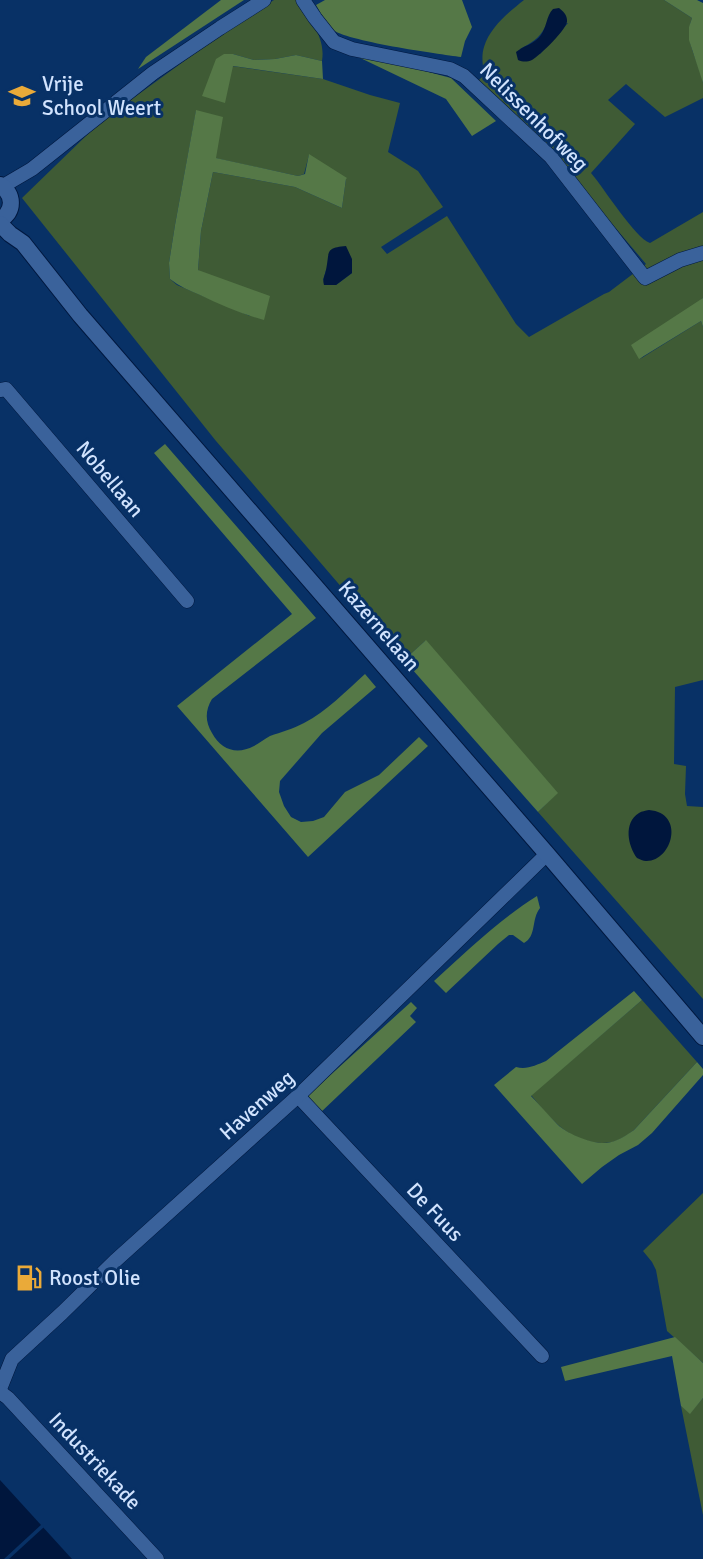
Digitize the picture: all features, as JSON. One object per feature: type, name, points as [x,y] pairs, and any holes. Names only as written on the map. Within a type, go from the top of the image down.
[{"type":"street","points":[[2,220],[11,205],[4,188],[23,183],[32,169],[153,73],[264,0]]},
{"type":"street","name":"Nelissenhofweg","points":[[303,0],[334,42],[352,49],[450,69],[464,76],[551,157],[645,278],[680,260],[703,253]]},
{"type":"street","name":"Kazernelaan","points":[[2,220],[10,234],[23,243],[80,315],[703,1037]]},
{"type":"street","name":"Nobellaan","points":[[0,390],[6,389],[187,602]]},
{"type":"street","name":"Havenweg","points":[[0,1391],[12,1359],[115,1261],[298,1096],[547,854]]},
{"type":"street","name":"De Fuus","points":[[298,1096],[542,1356]]},
{"type":"street","name":"Industriekade","points":[[0,1391],[157,1559]]},
{"type":"green space","points":[[221,0],[244,0],[138,69],[146,57]]},
{"type":"green space","points":[[274,0],[296,0],[319,36],[323,52],[322,61],[296,55],[254,60],[233,54],[232,66],[323,79],[400,103],[388,152],[418,171],[443,207],[381,247],[387,254],[447,216],[516,324],[529,337],[609,292],[646,264],[585,192],[474,85],[484,75],[482,61],[487,40],[501,20],[524,0],[664,0],[692,18],[690,43],[701,74],[703,98],[665,117],[626,84],[608,100],[635,124],[591,173],[628,223],[650,243],[703,212],[703,298],[640,359],[701,321],[703,327],[703,680],[675,687],[674,764],[686,766],[687,806],[703,807],[703,999],[538,812],[557,793],[425,641],[404,660],[216,441],[22,198],[89,133],[242,19]],"holes":[[[568,23],[540,54],[520,49],[537,38],[545,27]],[[196,111],[215,158],[298,176],[304,174],[309,155],[346,179],[342,208],[295,187],[213,172],[201,231],[198,270],[250,316],[177,285],[170,279],[169,263]],[[326,270],[352,273],[336,285],[323,280]]]},
{"type":"green space","points":[[325,0],[462,0],[472,27],[461,57],[393,46],[354,38],[332,29],[316,5]]},
{"type":"green space","points":[[664,0],[697,0],[703,3],[703,83],[689,40],[692,18]]},
{"type":"green space","points":[[224,54],[254,60],[296,55],[322,61],[323,79],[233,66],[225,103],[202,96],[216,59]]},
{"type":"green space","points":[[352,54],[451,78],[496,121],[472,136],[446,99]]},
{"type":"green space","points":[[196,110],[223,117],[216,158],[298,176],[305,174],[309,154],[347,178],[342,208],[295,187],[213,172],[201,231],[198,270],[270,296],[264,320],[216,302],[170,279],[169,263]]},
{"type":"green space","points":[[703,298],[703,327],[701,321],[639,359],[631,345]]},
{"type":"green space","points":[[165,444],[316,618],[212,699],[208,707],[207,720],[216,739],[230,749],[248,749],[270,736],[296,727],[321,713],[365,674],[376,687],[322,733],[280,781],[279,792],[284,806],[291,817],[301,822],[324,817],[345,792],[379,775],[419,737],[428,746],[308,857],[177,706],[292,614],[154,453]]},
{"type":"green space","points":[[426,640],[558,793],[538,812],[404,660]]},
{"type":"green space","points":[[537,896],[540,908],[528,940],[524,943],[513,935],[509,935],[446,993],[434,981],[496,926]]},
{"type":"green space","points":[[634,991],[642,1000],[531,1096],[565,1130],[589,1141],[609,1143],[634,1130],[697,1062],[703,1069],[703,1075],[652,1133],[638,1145],[602,1167],[582,1184],[494,1085],[516,1067],[528,1067],[546,1061]]},
{"type":"green space","points":[[642,1000],[697,1062],[634,1130],[624,1137],[606,1143],[579,1138],[553,1121],[531,1095]]},
{"type":"green space","points":[[411,1002],[417,1008],[410,1016],[416,1022],[320,1113],[305,1098]]},
{"type":"green space","points":[[703,1193],[703,1363],[667,1331],[656,1270],[643,1251]]},
{"type":"green space","points":[[675,1337],[703,1363],[703,1398],[690,1414],[681,1406],[672,1356],[565,1381],[561,1367]]},
{"type":"green space","points":[[703,1398],[703,1515],[681,1406],[690,1413]]},
{"type":"water","points":[[559,8],[567,20],[559,35],[532,60],[525,62],[518,60],[516,52],[538,38],[553,9]]},
{"type":"water","points":[[346,246],[352,259],[352,273],[336,285],[324,285],[323,279],[329,252],[334,248]]},
{"type":"water","points":[[649,810],[661,813],[668,819],[671,837],[663,854],[646,861],[637,858],[634,853],[629,841],[629,828],[634,817],[640,812]]},
{"type":"water","points":[[0,1480],[72,1559],[0,1559]]},
{"type":"pier","points":[[42,1524],[44,1527],[9,1559],[4,1559]]},
{"type":"place","name":"Vrije School Weert","points":[[22,96]]},
{"type":"place","name":"Roost Olie","points":[[29,1278]]}]
